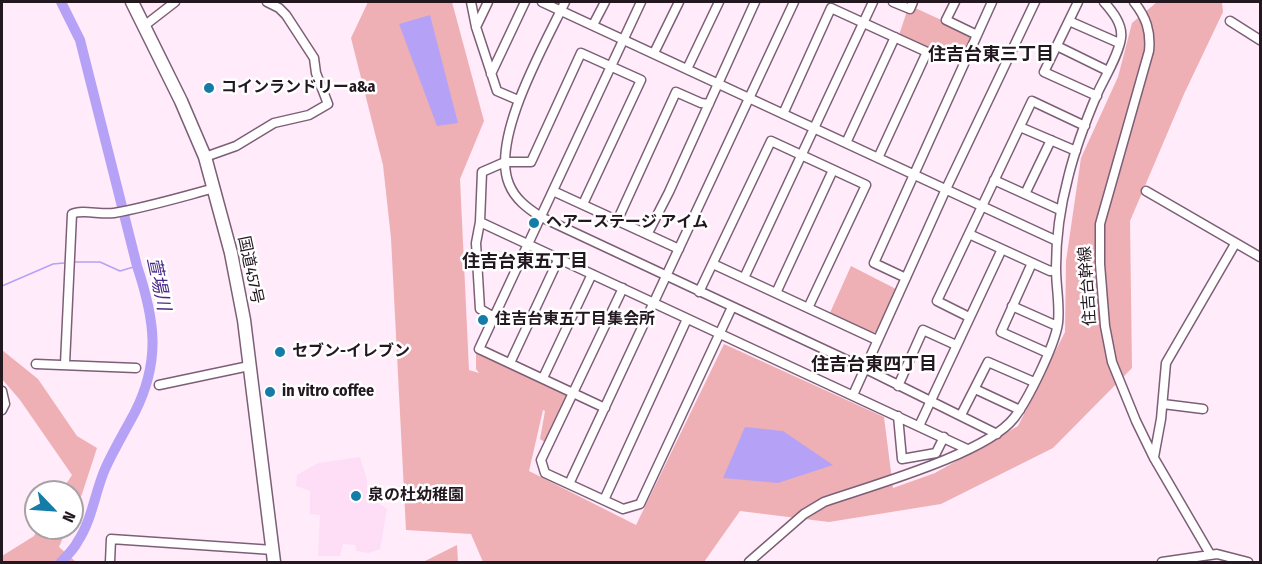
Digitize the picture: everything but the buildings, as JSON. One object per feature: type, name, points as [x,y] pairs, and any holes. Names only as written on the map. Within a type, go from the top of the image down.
[{"type":"highway","name":"国道457号","points":[[132,2],[181,100],[205,157],[231,253],[244,320],[274,556]]},
{"type":"street","points":[[144,26],[176,2]]},
{"type":"street","points":[[205,157],[236,146],[274,123],[309,115],[328,104],[316,73],[314,58],[286,15],[279,8],[267,2]]},
{"type":"street","points":[[471,2],[476,27],[497,91],[519,100]]},
{"type":"street","points":[[476,27],[488,2]]},
{"type":"street","points":[[491,74],[525,2]]},
{"type":"street","points":[[542,2],[1057,241]]},
{"type":"street","points":[[565,2],[519,100],[505,146],[506,175],[519,201],[541,217],[864,368],[997,434]]},
{"type":"street","points":[[594,25],[605,2]]},
{"type":"street","points":[[605,408],[479,349],[641,2]]},
{"type":"street","points":[[654,53],[679,2]]},
{"type":"street","points":[[687,69],[719,2]]},
{"type":"street","points":[[648,233],[755,2]]},
{"type":"street","points":[[569,484],[795,2]]},
{"type":"street","points":[[744,278],[873,2]]},
{"type":"street","points":[[893,2],[910,9],[914,2]]},
{"type":"street","points":[[955,2],[946,20],[977,34]]},
{"type":"street","points":[[906,278],[874,263],[992,2]]},
{"type":"street","points":[[853,395],[946,189],[1035,2]]},
{"type":"street","points":[[1078,2],[1044,72],[1097,96]]},
{"type":"street","points":[[749,562],[804,513],[824,502],[940,461],[967,449],[997,434],[1014,419],[1020,410],[1048,353],[1057,326],[1059,295],[1056,270],[1060,210],[1084,126],[1119,43],[1121,33],[1116,16],[1104,2]]},
{"type":"street","name":"住吉台幹線","points":[[1134,2],[1149,28],[1149,51],[1100,225],[1100,264],[1105,326],[1112,362],[1136,421],[1154,458],[1210,554]]},
{"type":"street","points":[[783,114],[831,8],[895,37],[927,52],[878,158]]},
{"type":"street","points":[[1069,21],[1119,43]]},
{"type":"street","points":[[1230,21],[1260,40]]},
{"type":"street","points":[[846,143],[895,37]]},
{"type":"street","points":[[1057,46],[1108,71]]},
{"type":"street","points":[[494,317],[480,309],[476,243],[480,222],[483,172],[505,162],[531,162],[581,53],[641,80],[583,204]]},
{"type":"street","points":[[618,219],[676,92],[709,104]]},
{"type":"street","points":[[969,317],[937,301],[1032,101],[1084,126]]},
{"type":"street","points":[[1020,127],[1076,151]]},
{"type":"street","points":[[1025,194],[1051,140]]},
{"type":"street","points":[[699,292],[771,141],[866,185],[808,308]]},
{"type":"street","points":[[776,293],[833,170]]},
{"type":"street","points":[[994,180],[1060,210]]},
{"type":"street","points":[[66,364],[72,214],[78,212],[111,213],[134,209],[214,188]]},
{"type":"street","points":[[553,191],[679,249]]},
{"type":"street","points":[[1146,191],[1260,258]]},
{"type":"street","points":[[480,222],[967,449]]},
{"type":"street","points":[[969,234],[1050,271],[1056,270]]},
{"type":"street","points":[[1154,458],[1163,404],[1166,363],[1235,244]]},
{"type":"street","points":[[919,426],[1002,249]]},
{"type":"street","points":[[510,363],[559,258]]},
{"type":"street","points":[[1032,263],[1001,332],[1048,353]]},
{"type":"street","points":[[713,264],[877,340]]},
{"type":"street","points":[[543,378],[592,274]]},
{"type":"street","points":[[623,288],[541,460],[546,473],[623,509],[640,504],[732,307]]},
{"type":"street","points":[[1012,306],[1057,326]]},
{"type":"street","points":[[604,500],[687,319]]},
{"type":"street","points":[[898,386],[923,330],[956,345]]},
{"type":"street","points":[[961,415],[988,362],[1034,382]]},
{"type":"street","points":[[36,364],[136,368]]},
{"type":"street","points":[[159,385],[249,366]]},
{"type":"street","points":[[975,389],[1020,410]]},
{"type":"street","points":[[2,391],[5,404],[2,410]]},
{"type":"street","points":[[1163,404],[1203,408]]},
{"type":"street","points":[[898,416],[902,459],[936,453],[944,437]]},
{"type":"street","points":[[110,562],[111,539],[274,556]]},
{"type":"street","points":[[1162,562],[1210,554],[1225,555],[1248,562]]},
{"type":"shaded area","points":[[368,2],[452,2],[484,121],[460,179],[469,370],[479,373],[476,369],[476,349],[565,391],[567,399],[546,443],[540,439],[545,411],[543,410],[529,471],[636,525],[724,344],[884,417],[893,488],[935,473],[1018,426],[1065,332],[1066,261],[1081,158],[1118,77],[1132,23],[1157,2],[1222,2],[1223,12],[1184,94],[1130,221],[1132,368],[1053,448],[941,504],[829,522],[740,511],[704,562],[483,562],[471,534],[406,530],[391,238],[383,165],[351,38]]},
{"type":"shaded area","points":[[913,7],[972,34],[973,38],[960,64],[899,35],[907,11]]},
{"type":"shaded area","points":[[430,15],[458,123],[437,126],[399,24]]},
{"type":"shaded area","points":[[851,266],[896,289],[876,332],[870,334],[829,315]]},
{"type":"shaded area","points":[[2,350],[38,379],[77,436],[97,448],[84,488],[84,480],[69,480],[72,475],[20,400],[2,379]]},
{"type":"shaded area","points":[[745,427],[783,431],[833,465],[778,483],[723,478]]},
{"type":"shaded area","points":[[360,457],[367,480],[367,495],[387,509],[380,549],[368,553],[356,551],[355,545],[343,544],[340,556],[318,556],[320,515],[310,514],[310,491],[296,486],[297,475],[318,463]]},
{"type":"shaded area","points":[[28,540],[62,540],[59,547],[76,562],[2,562],[2,556]]},
{"type":"shaded area","points":[[457,545],[458,562],[423,562]]},
{"type":"waterway","name":"萱場川","points":[[61,2],[80,40],[148,304],[152,340],[149,375],[143,393],[105,469],[83,533],[61,562]]},
{"type":"waterway","points":[[75,262],[100,262],[120,271],[137,266]]},
{"type":"waterway","points":[[2,286],[53,264],[64,263]]},
{"type":"place","name":"コインランドリーa&a","points":[[209,88]]},
{"type":"place","name":"ヘアーステージ アイム","points":[[534,223]]},
{"type":"place","name":"住吉台東五丁目集会所","points":[[483,320]]},
{"type":"place","name":"セブン-イレブン","points":[[280,352]]},
{"type":"place","name":"in vitro coffee","points":[[270,392]]},
{"type":"place","name":"泉の杜幼稚園","points":[[356,496]]},
{"type":"district","name":"住吉台東三丁目","points":[[991,55]]},
{"type":"district","name":"住吉台東五丁目","points":[[525,262]]},
{"type":"district","name":"住吉台東四丁目","points":[[874,365]]}]
